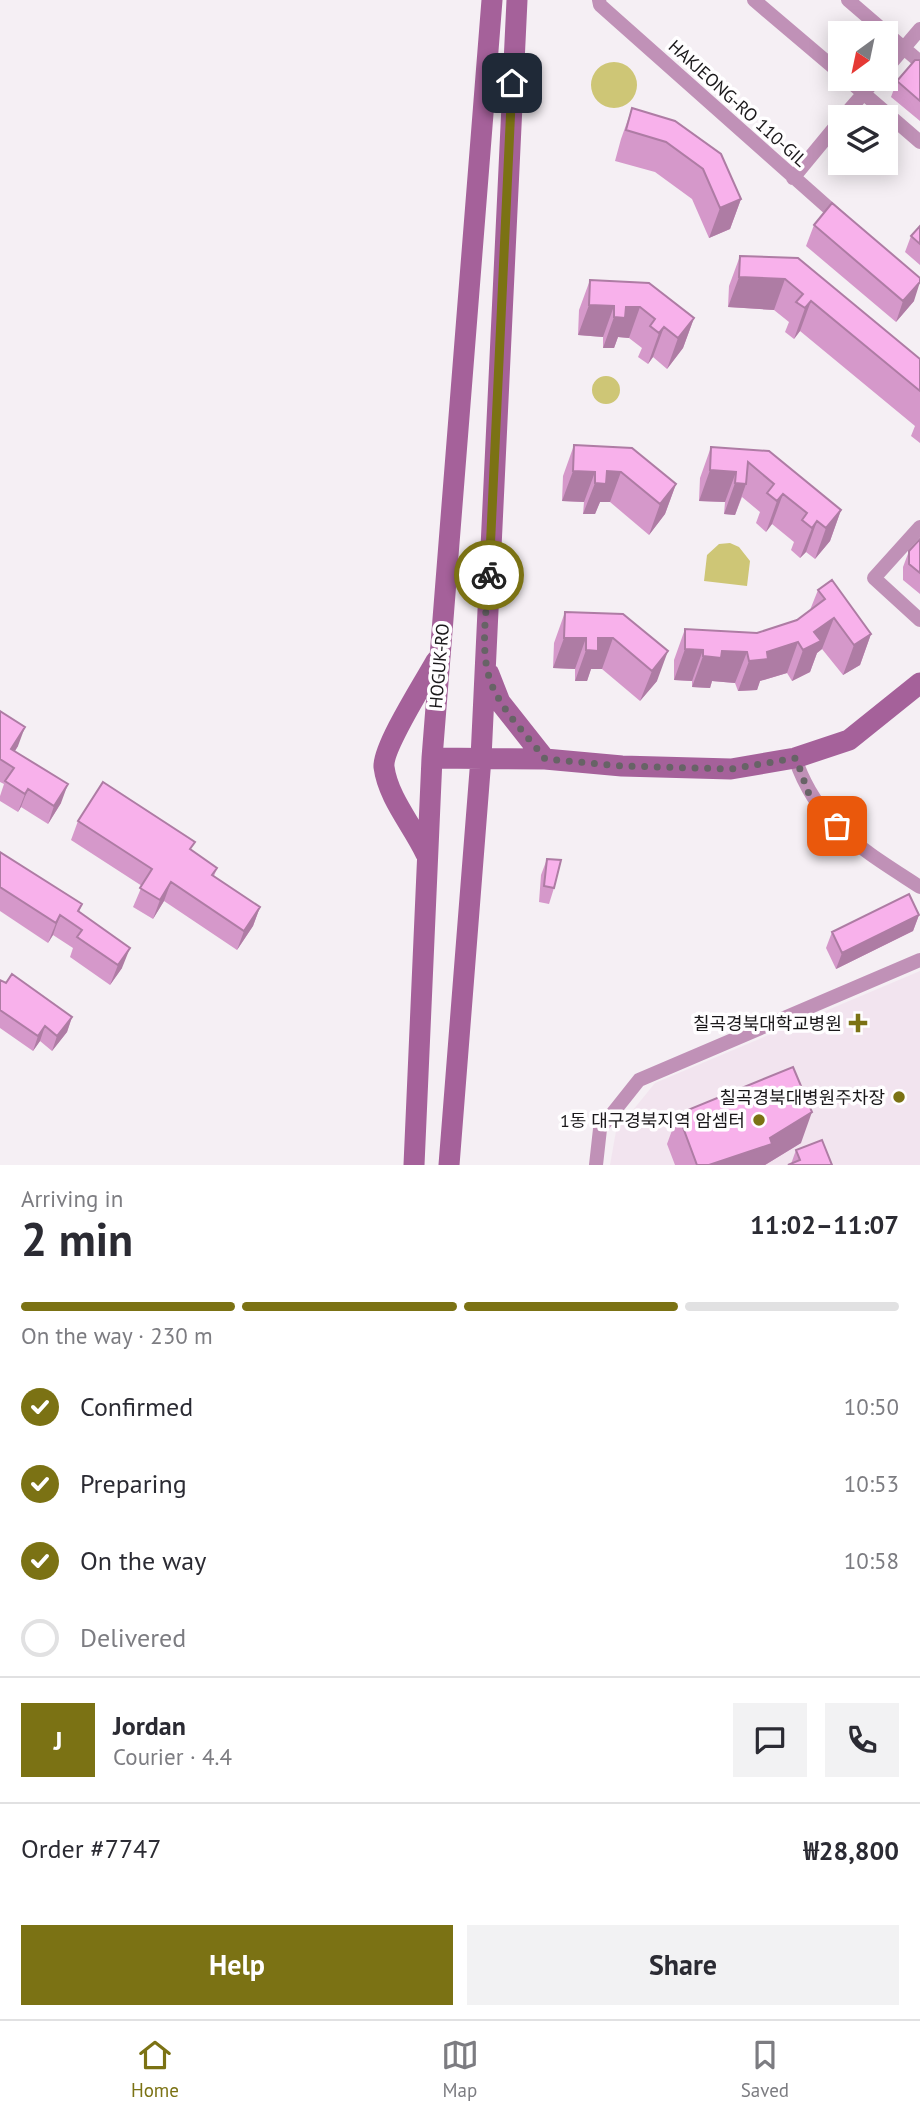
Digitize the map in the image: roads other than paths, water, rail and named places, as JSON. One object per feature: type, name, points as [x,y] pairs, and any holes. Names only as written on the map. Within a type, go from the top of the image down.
[{"type":"main road","name":"HOGUK-RO","points":[[414,1165],[432,758],[492,0]]},
{"type":"main road","points":[[449,1165],[481,758],[517,0]]},
{"type":"main road","points":[[485,646],[490,681],[500,702],[545,759]]},
{"type":"main road","points":[[427,856],[393,794],[383,764],[397,729],[440,652]]},
{"type":"main road","points":[[432,758],[545,759],[622,766],[731,769],[796,758],[849,740],[920,683]]},
{"type":"street","name":"HAKJEONG-RO 110-GIL","points":[[599,0],[600,5],[857,232]]},
{"type":"street","points":[[754,0],[828,63]]},
{"type":"street","points":[[848,0],[920,62]]},
{"type":"street","points":[[898,55],[920,29]]},
{"type":"street","points":[[861,91],[920,142]]},
{"type":"street","points":[[853,105],[863,93]]},
{"type":"street","points":[[793,178],[828,136]]},
{"type":"street","points":[[920,527],[874,578],[920,620]]},
{"type":"street","points":[[796,758],[808,792],[852,842],[920,887]]},
{"type":"street","points":[[596,1165],[600,1129],[639,1080],[920,960]]},
{"type":"place","name":"칠곡경북대학교병원","points":[[858,1023]]},
{"type":"place","name":"칠곡경북대병원주차장","points":[[899,1097]]},
{"type":"place","name":"1동 대구경북지역 암셈터","points":[[759,1120]]}]
